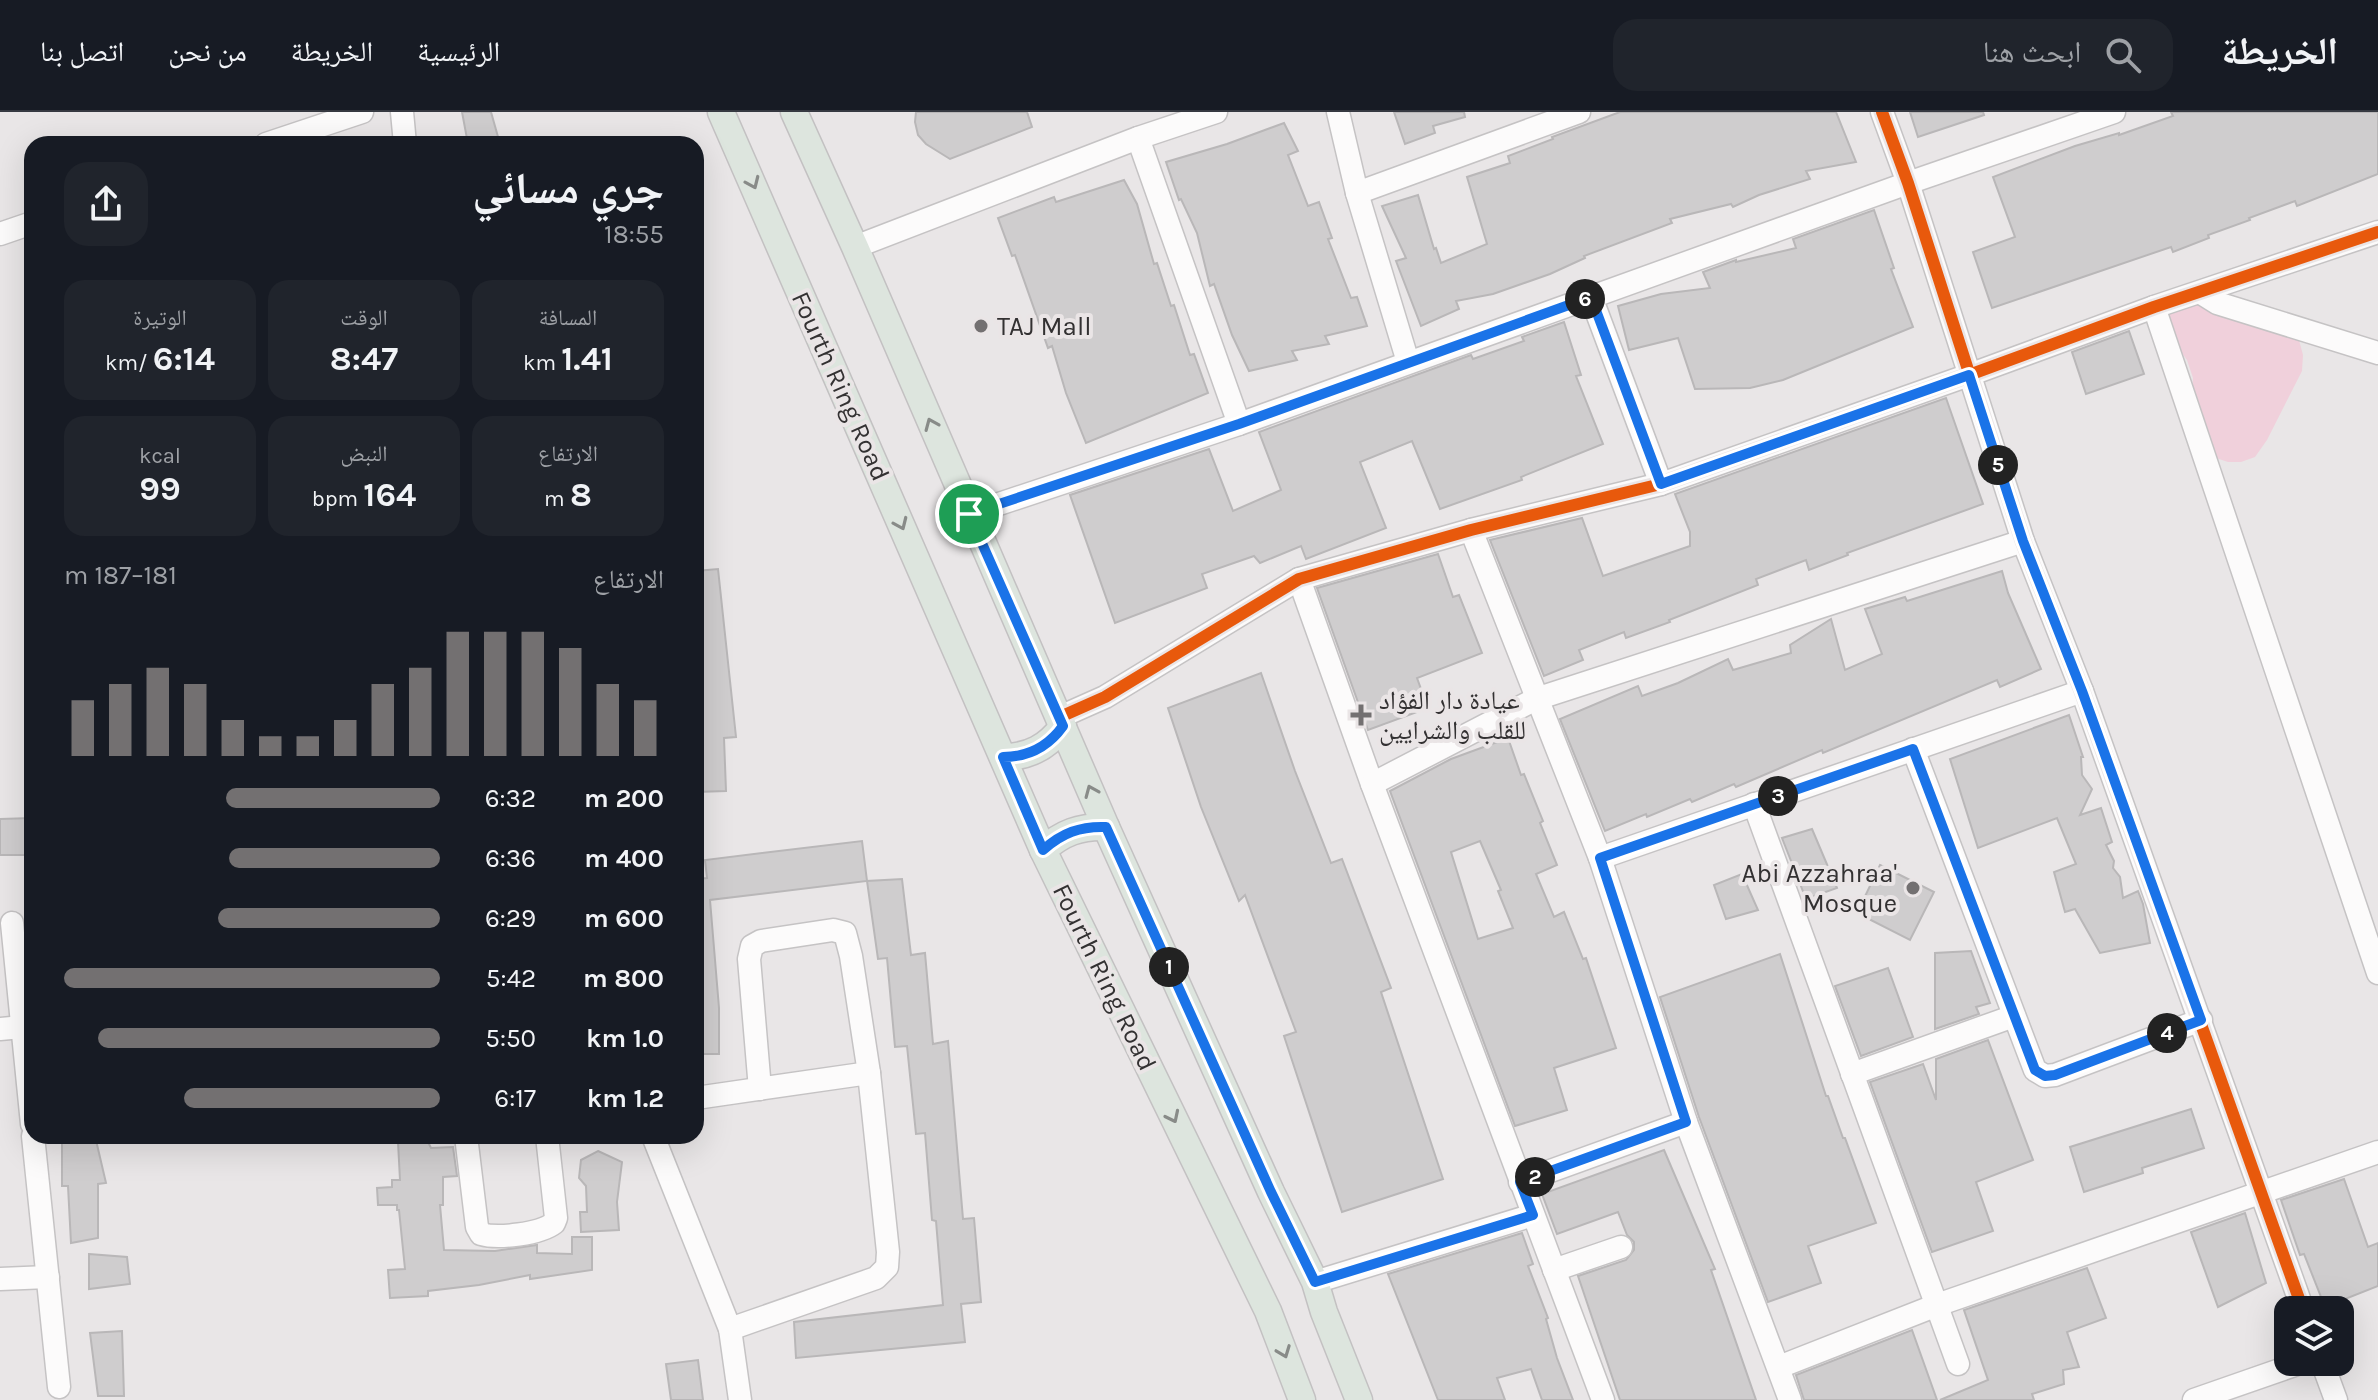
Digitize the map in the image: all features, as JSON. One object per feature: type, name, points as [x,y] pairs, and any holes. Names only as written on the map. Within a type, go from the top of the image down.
[{"type":"main road","name":"Fourth Ring Road","points":[[721,112],[1043,850],[1268,1311],[1302,1400]]},
{"type":"main road","points":[[794,112],[1106,827],[1271,1192],[1315,1282],[1359,1400]]},
{"type":"main road","points":[[1003,757],[1038,750],[1048,744],[1062,722]]},
{"type":"main road","points":[[1043,850],[1071,831],[1106,827]]},
{"type":"street","points":[[290,136],[362,112]]},
{"type":"street","points":[[402,112],[404,136]]},
{"type":"street","points":[[855,247],[1138,138],[1216,112]]},
{"type":"street","points":[[1338,112],[1357,193],[1408,362]]},
{"type":"street","points":[[1357,193],[1579,112]]},
{"type":"street","points":[[1882,112],[1908,183],[2023,541],[2082,691],[2298,1296]]},
{"type":"street","points":[[969,514],[1239,424],[1908,183],[2069,119],[2114,112]]},
{"type":"street","points":[[1138,138],[1239,424]]},
{"type":"street","points":[[0,234],[24,226]]},
{"type":"street","points":[[1062,722],[1299,579],[1471,530],[1661,484],[2154,307],[2378,232]]},
{"type":"street","points":[[2201,293],[2217,303],[2378,353]]},
{"type":"street","points":[[1591,297],[1661,484]]},
{"type":"street","points":[[2154,307],[2378,972]]},
{"type":"street","points":[[1471,530],[1600,858],[1686,1122],[1790,1400]]},
{"type":"street","points":[[1372,784],[1536,699],[2023,541]]},
{"type":"street","points":[[1299,579],[1372,784],[1603,1400]]},
{"type":"street","points":[[1600,858],[2082,691]]},
{"type":"street","points":[[1913,749],[2035,1070],[2045,1076],[2055,1075],[2201,1020]]},
{"type":"street","points":[[1754,804],[1958,1364]]},
{"type":"street","points":[[12,923],[11,1028],[24,1087]]},
{"type":"street","points":[[730,1329],[876,1278],[887,1267],[869,1073],[845,933],[833,930],[761,941],[752,946],[749,959],[760,1089]]},
{"type":"street","points":[[1852,1074],[2014,1016]]},
{"type":"street","points":[[704,1097],[869,1073]]},
{"type":"street","points":[[1520,1182],[1686,1122]]},
{"type":"street","points":[[34,1144],[59,1387]]},
{"type":"street","points":[[467,1144],[477,1227],[481,1234],[492,1236],[540,1231],[554,1223],[548,1144]]},
{"type":"street","points":[[656,1144],[730,1329],[740,1400]]},
{"type":"street","points":[[1779,1367],[1937,1305],[2378,1152]]},
{"type":"street","points":[[1315,1282],[1533,1215]]},
{"type":"street","points":[[1554,1270],[1621,1247]]},
{"type":"street","points":[[0,1279],[48,1277]]},
{"type":"street","points":[[2194,1400],[2274,1372]]},
{"type":"street","points":[[2327,1376],[2336,1400]]},
{"type":"shaded area","points":[[2205,297],[2288,326],[2299,340],[2303,355],[2302,371],[2267,440],[2255,457],[2241,462],[2213,457],[2190,413],[2193,378],[2187,360],[2176,345],[2166,316],[2168,311]]},
{"type":"building","points":[[462,112],[491,112],[498,136],[466,136]]},
{"type":"building","points":[[916,112],[1027,112],[1032,127],[950,159],[918,135]]},
{"type":"building","points":[[1394,112],[1464,112],[1465,117],[1433,126],[1435,133],[1405,144]]},
{"type":"building","points":[[1620,112],[1836,112],[1856,162],[1806,171],[1810,179],[1733,207],[1731,204],[1670,219],[1672,223],[1584,256],[1550,274],[1493,294],[1456,301],[1459,309],[1421,326],[1396,261],[1406,258],[1382,206],[1418,195],[1441,263],[1487,244],[1467,177],[1510,163],[1508,156]]},
{"type":"building","points":[[1910,112],[1983,112],[1984,115],[1918,137]]},
{"type":"building","points":[[2171,112],[2378,112],[2378,174],[2297,206],[2295,201],[2249,218],[2173,252],[2171,247],[1992,308],[1973,252],[2015,237],[1993,177],[2075,146],[2173,116]]},
{"type":"building","points":[[1284,123],[1298,151],[1288,155],[1308,206],[1319,202],[1332,238],[1328,239],[1351,298],[1357,297],[1367,326],[1325,336],[1329,344],[1292,351],[1297,360],[1249,371],[1214,284],[1210,286],[1197,233],[1179,200],[1166,162]]},
{"type":"building","points":[[1124,180],[1137,204],[1154,264],[1157,263],[1190,355],[1194,354],[1208,393],[1086,443],[1052,346],[1048,348],[1015,255],[1012,256],[998,218],[1054,197],[1056,202]]},
{"type":"building","points":[[1874,210],[1894,268],[1891,269],[1913,327],[1783,380],[1750,388],[1695,389],[1678,338],[1629,350],[1618,306],[1661,294],[1710,288],[1703,272],[1736,260],[1796,248],[1793,239]]},
{"type":"building","points":[[1564,322],[1581,375],[1576,376],[1603,444],[1521,477],[1522,480],[1440,509],[1412,441],[1360,462],[1386,528],[1306,559],[1301,546],[1260,563],[1254,556],[1202,574],[1207,588],[1115,623],[1070,495],[1209,449],[1233,511],[1281,490],[1259,432],[1471,355],[1473,359],[1524,341],[1522,337]]},
{"type":"building","points":[[2129,331],[2144,374],[2086,394],[2072,352]]},
{"type":"building","points":[[1946,398],[1983,504],[1847,553],[1809,570],[1806,560],[1756,579],[1758,585],[1670,622],[1626,638],[1624,632],[1579,650],[1583,660],[1544,676],[1490,540],[1582,518],[1603,576],[1690,546],[1690,532],[1675,494]]},
{"type":"building","points":[[1438,554],[1453,597],[1459,595],[1482,653],[1417,678],[1428,708],[1368,730],[1317,588]]},
{"type":"building","points":[[718,569],[736,737],[724,738],[726,791],[704,792],[704,570]]},
{"type":"building","points":[[2002,571],[2008,593],[2041,669],[2000,687],[1997,680],[1736,787],[1734,784],[1692,802],[1690,799],[1605,831],[1560,719],[1638,686],[1642,696],[1728,659],[1733,670],[1791,653],[1790,645],[1831,619],[1845,670],[1882,654],[1865,609],[1905,597],[1907,601]]},
{"type":"building","points":[[1261,673],[1331,863],[1342,859],[1391,988],[1381,992],[1443,1179],[1342,1212],[1284,1036],[1296,1032],[1245,895],[1239,901],[1201,807],[1168,708]]},
{"type":"building","points":[[2069,715],[2083,757],[2082,775],[2092,789],[2080,815],[2101,808],[2112,842],[2106,845],[2114,861],[2113,868],[2120,877],[2123,898],[2138,891],[2150,943],[2100,953],[2075,909],[2065,912],[2054,872],[2076,864],[2057,818],[1978,848],[1950,759]]},
{"type":"building","points":[[1508,738],[1543,821],[1540,823],[1557,865],[1536,874],[1554,917],[1564,912],[1583,959],[1586,958],[1616,1048],[1554,1068],[1567,1110],[1515,1126],[1390,791],[1451,759]],"holes":[[[1480,841],[1501,890],[1498,891],[1513,928],[1478,939],[1451,852]]]},
{"type":"building","points":[[24,818],[24,855],[0,855],[0,819]]},
{"type":"building","points":[[1812,829],[1837,888],[1806,899],[1782,838]]},
{"type":"building","points":[[862,841],[867,881],[710,900],[719,1008],[719,1054],[704,1054],[705,860]]},
{"type":"building","points":[[1880,865],[1934,892],[1910,940],[1857,913]]},
{"type":"building","points":[[1742,874],[1758,910],[1726,919],[1714,885]]},
{"type":"building","points":[[902,879],[911,955],[925,953],[933,1044],[948,1041],[963,1219],[974,1218],[981,1302],[961,1304],[965,1342],[796,1358],[794,1322],[943,1305],[925,1133],[916,1134],[907,1046],[895,1047],[887,958],[878,959],[867,881]]},
{"type":"building","points":[[1971,951],[1990,1003],[1976,1007],[1979,1014],[1935,1029],[1935,953]]},
{"type":"building","points":[[1780,954],[1826,1096],[1876,1223],[1808,1246],[1821,1283],[1768,1302],[1699,1117],[1660,997]]},
{"type":"building","points":[[1888,968],[1913,1037],[1861,1056],[1835,986]]},
{"type":"building","points":[[1988,1040],[2033,1160],[1976,1182],[1993,1231],[1932,1252],[1870,1082],[1923,1064],[1936,1100],[1936,1059]]},
{"type":"building","points":[[2191,1109],[2204,1148],[2142,1168],[2143,1173],[2084,1192],[2070,1147]]},
{"type":"building","points":[[62,1144],[97,1144],[106,1183],[98,1184],[98,1238],[71,1243],[68,1186],[62,1186]]},
{"type":"building","points":[[398,1144],[453,1147],[457,1176],[443,1177],[443,1205],[440,1205],[444,1250],[495,1251],[537,1245],[537,1253],[572,1254],[572,1237],[592,1237],[592,1270],[530,1279],[530,1275],[428,1291],[428,1296],[390,1298],[388,1270],[405,1269],[399,1210],[397,1205],[378,1205],[377,1188],[392,1187],[392,1180],[400,1180]]},
{"type":"building","points":[[1664,1150],[1715,1269],[1711,1270],[1756,1400],[1620,1400],[1578,1276],[1626,1260],[1634,1250],[1634,1242],[1627,1235],[1618,1212],[1557,1234],[1542,1194]]},
{"type":"building","points":[[598,1151],[622,1162],[617,1202],[619,1230],[581,1232],[580,1212],[587,1212],[586,1186],[579,1178],[581,1160]]},
{"type":"building","points":[[2344,1179],[2368,1247],[2378,1243],[2378,1286],[2353,1296],[2321,1296],[2304,1254],[2300,1255],[2281,1200]]},
{"type":"building","points":[[2245,1213],[2266,1283],[2218,1307],[2191,1232]]},
{"type":"building","points":[[1522,1233],[1533,1264],[1528,1266],[1548,1318],[1557,1358],[1573,1400],[1542,1400],[1531,1369],[1497,1378],[1505,1400],[1438,1400],[1388,1274]]},
{"type":"building","points":[[89,1254],[127,1257],[130,1284],[89,1289]]},
{"type":"building","points":[[2087,1268],[2106,1318],[2067,1332],[2079,1367],[2063,1370],[2064,1384],[2032,1394],[2034,1400],[1940,1400],[1988,1380],[1964,1310]]},
{"type":"building","points":[[1912,1330],[1937,1400],[1804,1400],[1796,1375]]},
{"type":"building","points":[[122,1331],[124,1396],[98,1396],[90,1333]]},
{"type":"building","points":[[698,1360],[703,1400],[671,1400],[666,1364]]},
{"type":"cycle path","points":[[1882,112],[1908,183],[2023,541],[2082,691],[2298,1296]]},
{"type":"cycle path","points":[[1060,717],[1105,697],[1299,579],[1471,530],[1661,484],[2154,307],[2378,232]]},
{"type":"place","name":"TAJ Mall","points":[[981,326]]},
{"type":"place","name":"عيادة دار الفؤاد للقلب والشرايين","points":[[1361,715]]},
{"type":"place","name":"Abi Azzahraa' Mosque","points":[[1913,888]]},
{"type":"route","points":[[1591,297],[1661,484],[1969,375],[2023,541],[2082,691],[2201,1020],[2055,1075],[2045,1076],[2035,1070],[1913,749],[1600,858],[1686,1122],[1520,1182],[1533,1215],[1315,1282],[1271,1192],[1106,827],[1071,831],[1043,850],[1003,757],[1026,755],[1038,750],[1048,744],[1063,726],[969,514],[1239,424],[1591,297]]}]
